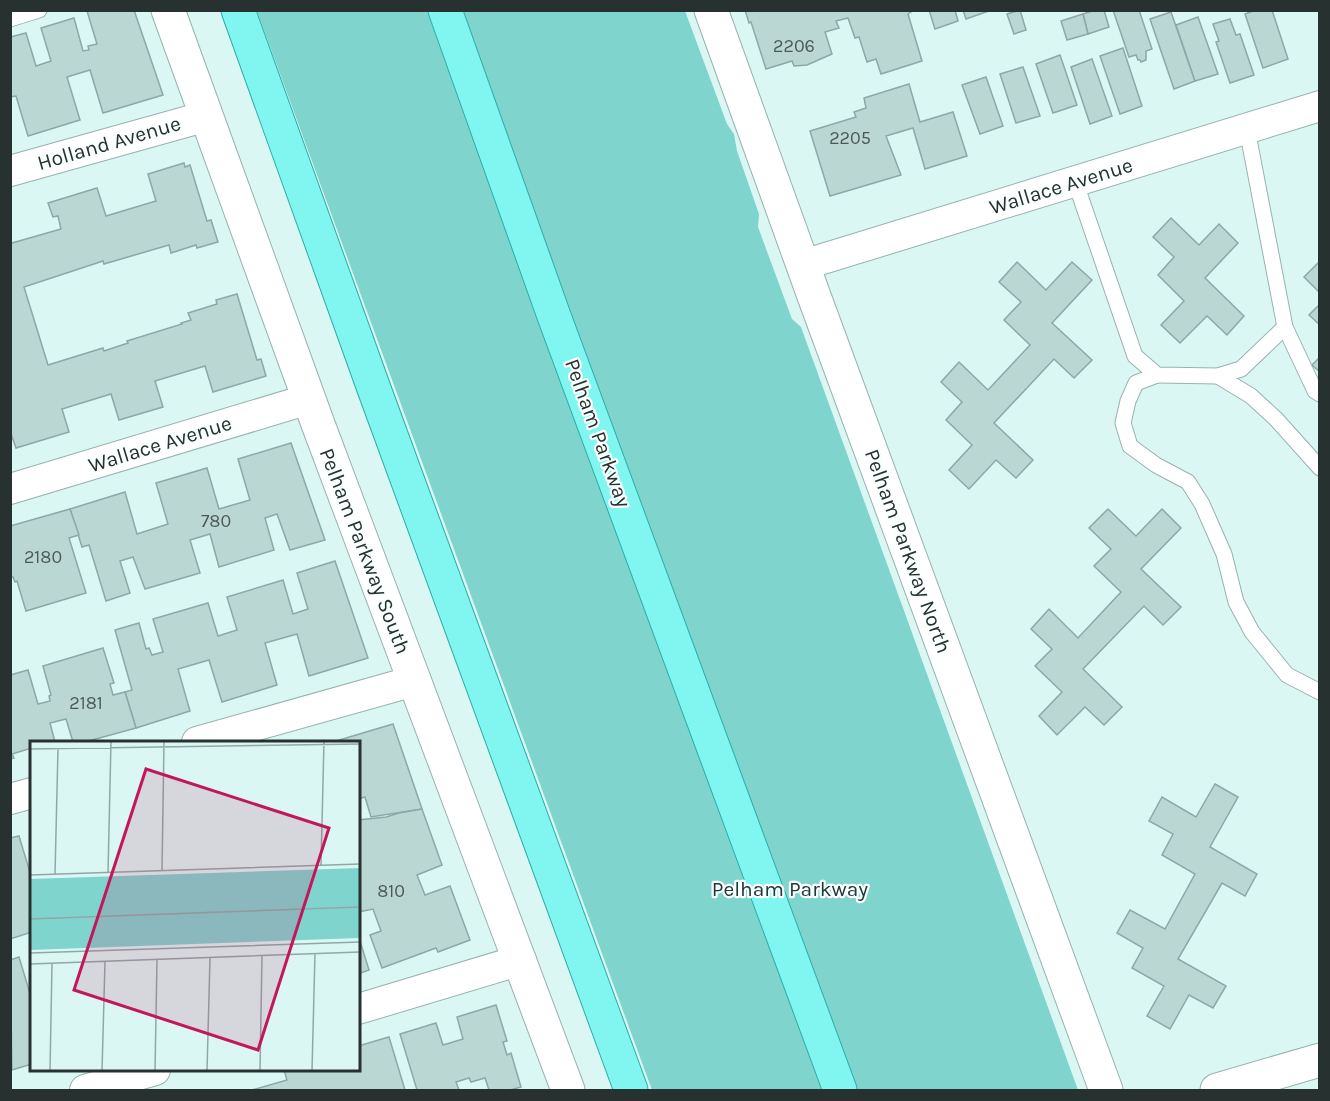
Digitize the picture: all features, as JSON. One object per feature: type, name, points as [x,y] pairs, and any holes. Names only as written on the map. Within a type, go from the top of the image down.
[{"type":"main road","points":[[238,10],[631,1090]]},
{"type":"main road","name":"Pelham Parkway","points":[[445,10],[558,327],[840,1090]]},
{"type":"street","name":"Pelham Parkway South","points":[[168,10],[309,399],[568,1090]]},
{"type":"street","name":"Pelham Parkway North","points":[[711,10],[1106,1090]]},
{"type":"street","name":"Wallace Avenue","points":[[803,265],[1320,106]]},
{"type":"street","name":"Holland Avenue","points":[[10,171],[207,116]]},
{"type":"street","name":"Wallace Avenue","points":[[10,489],[309,399]]},
{"type":"street","points":[[202,741],[414,681]]},
{"type":"street","points":[[10,799],[30,793]]},
{"type":"street","points":[[360,1008],[521,960]]},
{"type":"street","points":[[1217,1090],[1320,1060]]},
{"type":"street","points":[[85,1090],[152,1071]]},
{"type":"lane","points":[[10,19],[39,10]]},
{"type":"lane","points":[[1246,129],[1284,327],[1315,392],[1320,394]]},
{"type":"lane","points":[[1075,181],[1134,356],[1156,375]]},
{"type":"lane","points":[[1284,327],[1241,369],[1218,376],[1156,375],[1136,383],[1122,423],[1130,446],[1156,465],[1188,482],[1202,504],[1224,554],[1236,602],[1252,632],[1287,675],[1320,692]]},
{"type":"lane","points":[[1218,376],[1251,396],[1276,419],[1320,468]]},
{"type":"green space","name":"Pelham Parkway","points":[[257,11],[685,11],[727,124],[734,134],[737,151],[759,214],[758,227],[792,319],[801,327],[1078,1090],[652,1090]]},
{"type":"building","points":[[134,10],[163,95],[103,113],[90,70],[67,77],[80,120],[28,136],[16,96],[10,97],[10,37],[26,33],[36,66],[51,61],[41,28],[74,18],[83,51],[89,50],[88,46],[97,44],[87,11]]},
{"type":"building","points":[[745,10],[914,10],[908,14],[922,61],[881,74],[876,59],[867,62],[859,37],[855,38],[848,18],[836,21],[839,28],[825,32],[832,54],[807,65],[794,66],[792,61],[766,69]]},
{"type":"building","points":[[929,10],[955,10],[958,21],[935,29]]},
{"type":"building","points":[[963,10],[989,10],[989,11],[966,19]]},
{"type":"building","points":[[1020,10],[1026,30],[1014,34],[1007,14]]},
{"type":"building","points":[[1104,10],[1109,27],[1088,34],[1083,14]]},
{"type":"building","points":[[1113,10],[1139,10],[1152,49],[1146,51],[1146,60],[1141,62],[1136,55],[1129,57]]},
{"type":"building","points":[[1256,10],[1272,10],[1288,59],[1263,68],[1245,14]]},
{"type":"building","points":[[1171,12],[1195,81],[1174,89],[1150,19]]},
{"type":"building","points":[[1083,14],[1088,34],[1067,40],[1061,21]]},
{"type":"building","points":[[1198,17],[1218,74],[1195,81],[1176,25]]},
{"type":"building","points":[[1230,19],[1236,35],[1240,34],[1254,75],[1230,83],[1216,42],[1219,41],[1213,24]]},
{"type":"building","points":[[1123,48],[1142,106],[1120,114],[1100,56]]},
{"type":"building","points":[[1060,55],[1077,105],[1053,113],[1036,64]]},
{"type":"building","points":[[1092,59],[1112,116],[1090,124],[1071,67]]},
{"type":"building","points":[[1023,67],[1040,116],[1016,123],[1000,74]]},
{"type":"building","points":[[986,77],[1003,126],[980,134],[962,85]]},
{"type":"building","points":[[909,84],[920,122],[953,112],[967,156],[925,169],[913,128],[886,136],[901,175],[830,196],[810,131],[856,117],[854,112],[866,108],[864,98]]},
{"type":"building","points":[[184,163],[185,167],[190,165],[207,221],[211,220],[218,242],[197,248],[196,245],[171,253],[169,245],[104,264],[103,261],[24,287],[48,365],[103,348],[104,351],[128,343],[127,341],[182,324],[191,320],[188,313],[217,304],[216,300],[237,294],[257,360],[261,359],[266,376],[213,392],[205,366],[155,381],[163,407],[119,420],[111,394],[62,409],[69,432],[16,448],[10,431],[10,239],[12,243],[61,229],[58,216],[53,217],[48,203],[97,188],[106,216],[156,201],[148,174]]},
{"type":"building","points":[[1171,218],[1199,245],[1219,224],[1238,243],[1205,278],[1244,316],[1227,335],[1207,316],[1180,343],[1161,325],[1184,301],[1158,275],[1174,257],[1153,237]]},
{"type":"building","points":[[1320,261],[1320,293],[1304,277]]},
{"type":"building","points":[[1017,262],[1046,290],[1072,262],[1092,280],[1052,323],[1092,360],[1074,378],[1054,359],[994,423],[1033,460],[1016,478],[996,460],[969,489],[949,470],[972,445],[946,420],[962,402],[941,382],[959,362],[988,390],[1030,345],[1004,320],[1021,302],[999,282]]},
{"type":"building","points":[[1320,304],[1320,325],[1309,315]]},
{"type":"building","points":[[1320,357],[1320,372],[1312,365]]},
{"type":"building","points":[[291,443],[325,540],[290,550],[277,514],[265,518],[274,550],[219,567],[210,534],[190,540],[200,573],[145,589],[133,557],[120,561],[130,593],[106,601],[89,545],[82,547],[70,509],[125,492],[137,534],[168,524],[156,483],[207,468],[219,509],[250,500],[238,459]]},
{"type":"building","points":[[70,509],[79,535],[69,538],[86,593],[26,611],[17,581],[15,582],[13,577],[10,578],[10,526]]},
{"type":"building","points":[[1108,509],[1136,536],[1162,509],[1181,528],[1141,569],[1181,607],[1163,625],[1144,606],[1083,669],[1122,707],[1104,725],[1085,707],[1057,735],[1039,716],[1062,692],[1035,666],[1052,649],[1031,629],[1049,609],[1078,638],[1121,592],[1094,566],[1111,549],[1089,528]]},
{"type":"building","points":[[335,561],[368,658],[309,676],[297,634],[265,643],[277,685],[222,702],[209,660],[178,669],[190,711],[136,728],[125,692],[132,690],[115,630],[139,623],[146,649],[149,648],[152,655],[163,652],[153,619],[208,603],[218,636],[237,630],[227,597],[283,580],[293,614],[308,609],[297,573]]},
{"type":"building","points":[[103,648],[114,683],[110,684],[113,695],[125,692],[136,728],[89,741],[73,741],[66,719],[50,723],[55,741],[30,741],[30,749],[12,754],[14,758],[10,759],[10,675],[28,670],[38,704],[50,701],[49,696],[51,695],[43,666]]},
{"type":"building","points":[[393,724],[422,809],[371,817],[365,797],[360,798],[360,741],[336,741]]},
{"type":"building","points":[[1215,784],[1238,797],[1210,847],[1257,874],[1245,896],[1222,883],[1178,959],[1226,986],[1213,1008],[1189,995],[1170,1029],[1147,1016],[1164,986],[1132,968],[1143,948],[1117,933],[1130,910],[1165,929],[1195,874],[1162,855],[1173,834],[1149,821],[1162,797],[1196,817]]},
{"type":"building","points":[[422,809],[442,865],[417,875],[425,895],[450,886],[470,940],[438,952],[436,948],[382,968],[370,935],[381,931],[373,909],[360,912],[360,820]]},
{"type":"building","points":[[19,836],[30,872],[30,933],[10,939],[10,838]]},
{"type":"building","points":[[360,941],[369,970],[360,973]]},
{"type":"building","points":[[19,957],[30,993],[30,1065],[12,1070],[10,960]]},
{"type":"building","points":[[496,1005],[507,1041],[503,1042],[507,1055],[511,1053],[521,1087],[510,1090],[489,1090],[485,1078],[471,1082],[469,1078],[456,1082],[459,1090],[417,1090],[400,1034],[436,1023],[443,1045],[463,1039],[457,1017]]},
{"type":"building","points":[[389,1037],[405,1090],[252,1090],[287,1080],[284,1071],[360,1071],[360,1045]]}]
